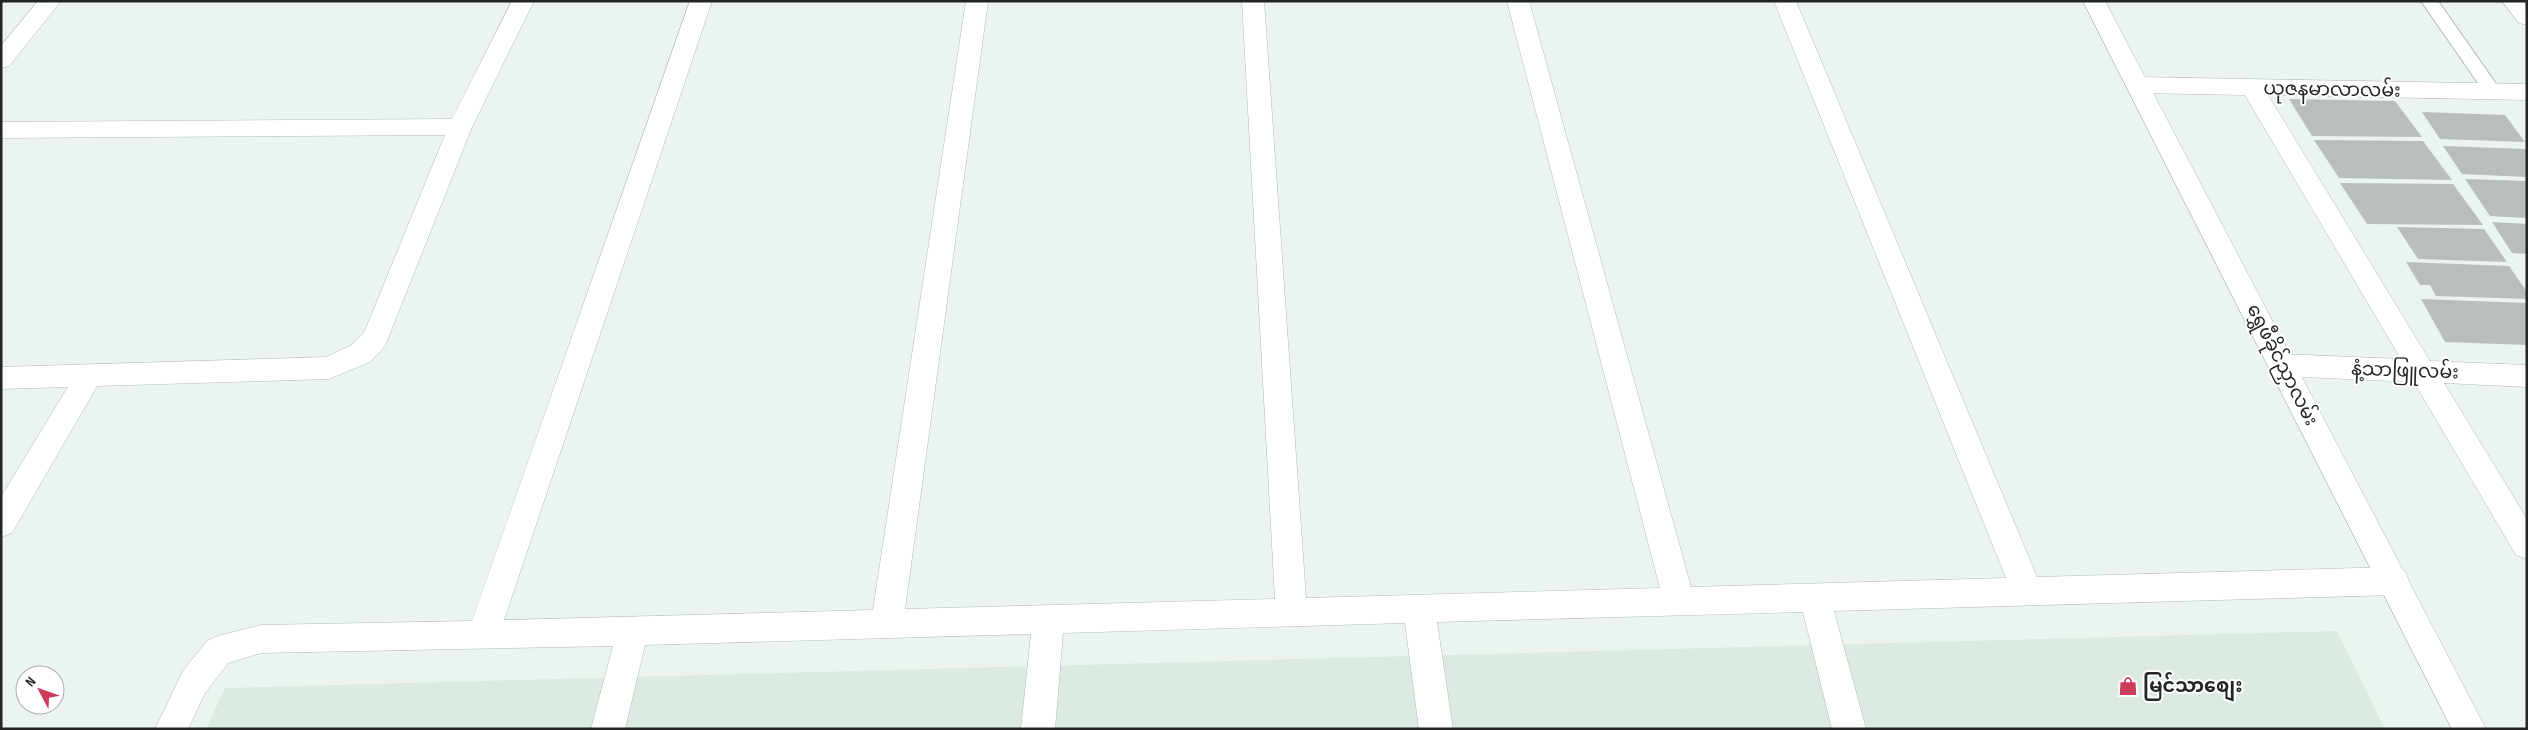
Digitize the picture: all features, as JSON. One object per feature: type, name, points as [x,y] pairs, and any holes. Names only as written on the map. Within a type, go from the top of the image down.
[{"type":"street","points":[[1,61],[50,1]]},
{"type":"street","points":[[1,378],[329,368],[360,354],[375,339],[460,126],[523,1]]},
{"type":"street","points":[[483,635],[701,1]]},
{"type":"street","points":[[887,624],[978,1]]},
{"type":"street","points":[[1253,1],[1291,612]]},
{"type":"street","points":[[1518,1],[1679,601]]},
{"type":"street","points":[[1785,1],[2027,591]]},
{"type":"street","name":"ရွှေဖီခိုင်ညှာလမ်း","points":[[2094,1],[2470,729]]},
{"type":"street","points":[[2513,1],[2527,18]]},
{"type":"street","name":"ယုဇနမာလာလမ်း","points":[[2138,85],[2253,89],[2526,93]]},
{"type":"street","points":[[2253,89],[2420,372],[2527,546]]},
{"type":"street","points":[[1,130],[460,126]]},
{"type":"street","name":"နံ့သာဖြူလမ်း","points":[[2283,366],[2527,376]]},
{"type":"street","points":[[1,524],[90,374]]},
{"type":"street","points":[[170,729],[194,682],[218,651],[261,639],[633,631],[2394,581]]},
{"type":"street","points":[[1815,597],[1850,729]]},
{"type":"street","points":[[1419,608],[1436,729]]},
{"type":"street","points":[[1038,729],[1048,619]]},
{"type":"street","points":[[608,729],[633,631]]},
{"type":"lane","points":[[2429,1],[2493,92]]},
{"type":"shaded area","points":[[2337,631],[2385,729],[206,729],[225,688]]},
{"type":"building","points":[[2289,99],[2395,101],[2422,137],[2312,136]]},
{"type":"building","points":[[2422,112],[2505,115],[2525,142],[2440,139]]},
{"type":"building","points":[[2314,140],[2423,141],[2452,180],[2339,178]]},
{"type":"building","points":[[2443,146],[2527,149],[2527,177],[2462,174]]},
{"type":"building","points":[[2465,179],[2527,181],[2527,218],[2490,216]]},
{"type":"building","points":[[2340,183],[2453,184],[2483,225],[2367,224]]},
{"type":"building","points":[[2492,222],[2527,224],[2527,254],[2512,253]]},
{"type":"building","points":[[2397,227],[2484,229],[2507,262],[2418,259]]},
{"type":"building","points":[[2406,262],[2509,266],[2527,292],[2527,299],[2436,296],[2430,285],[2420,285]]},
{"type":"building","points":[[2421,299],[2527,303],[2527,345],[2445,342]]},
{"type":"place","name":"မြင်သာစျေး","points":[[2128,686]]}]
